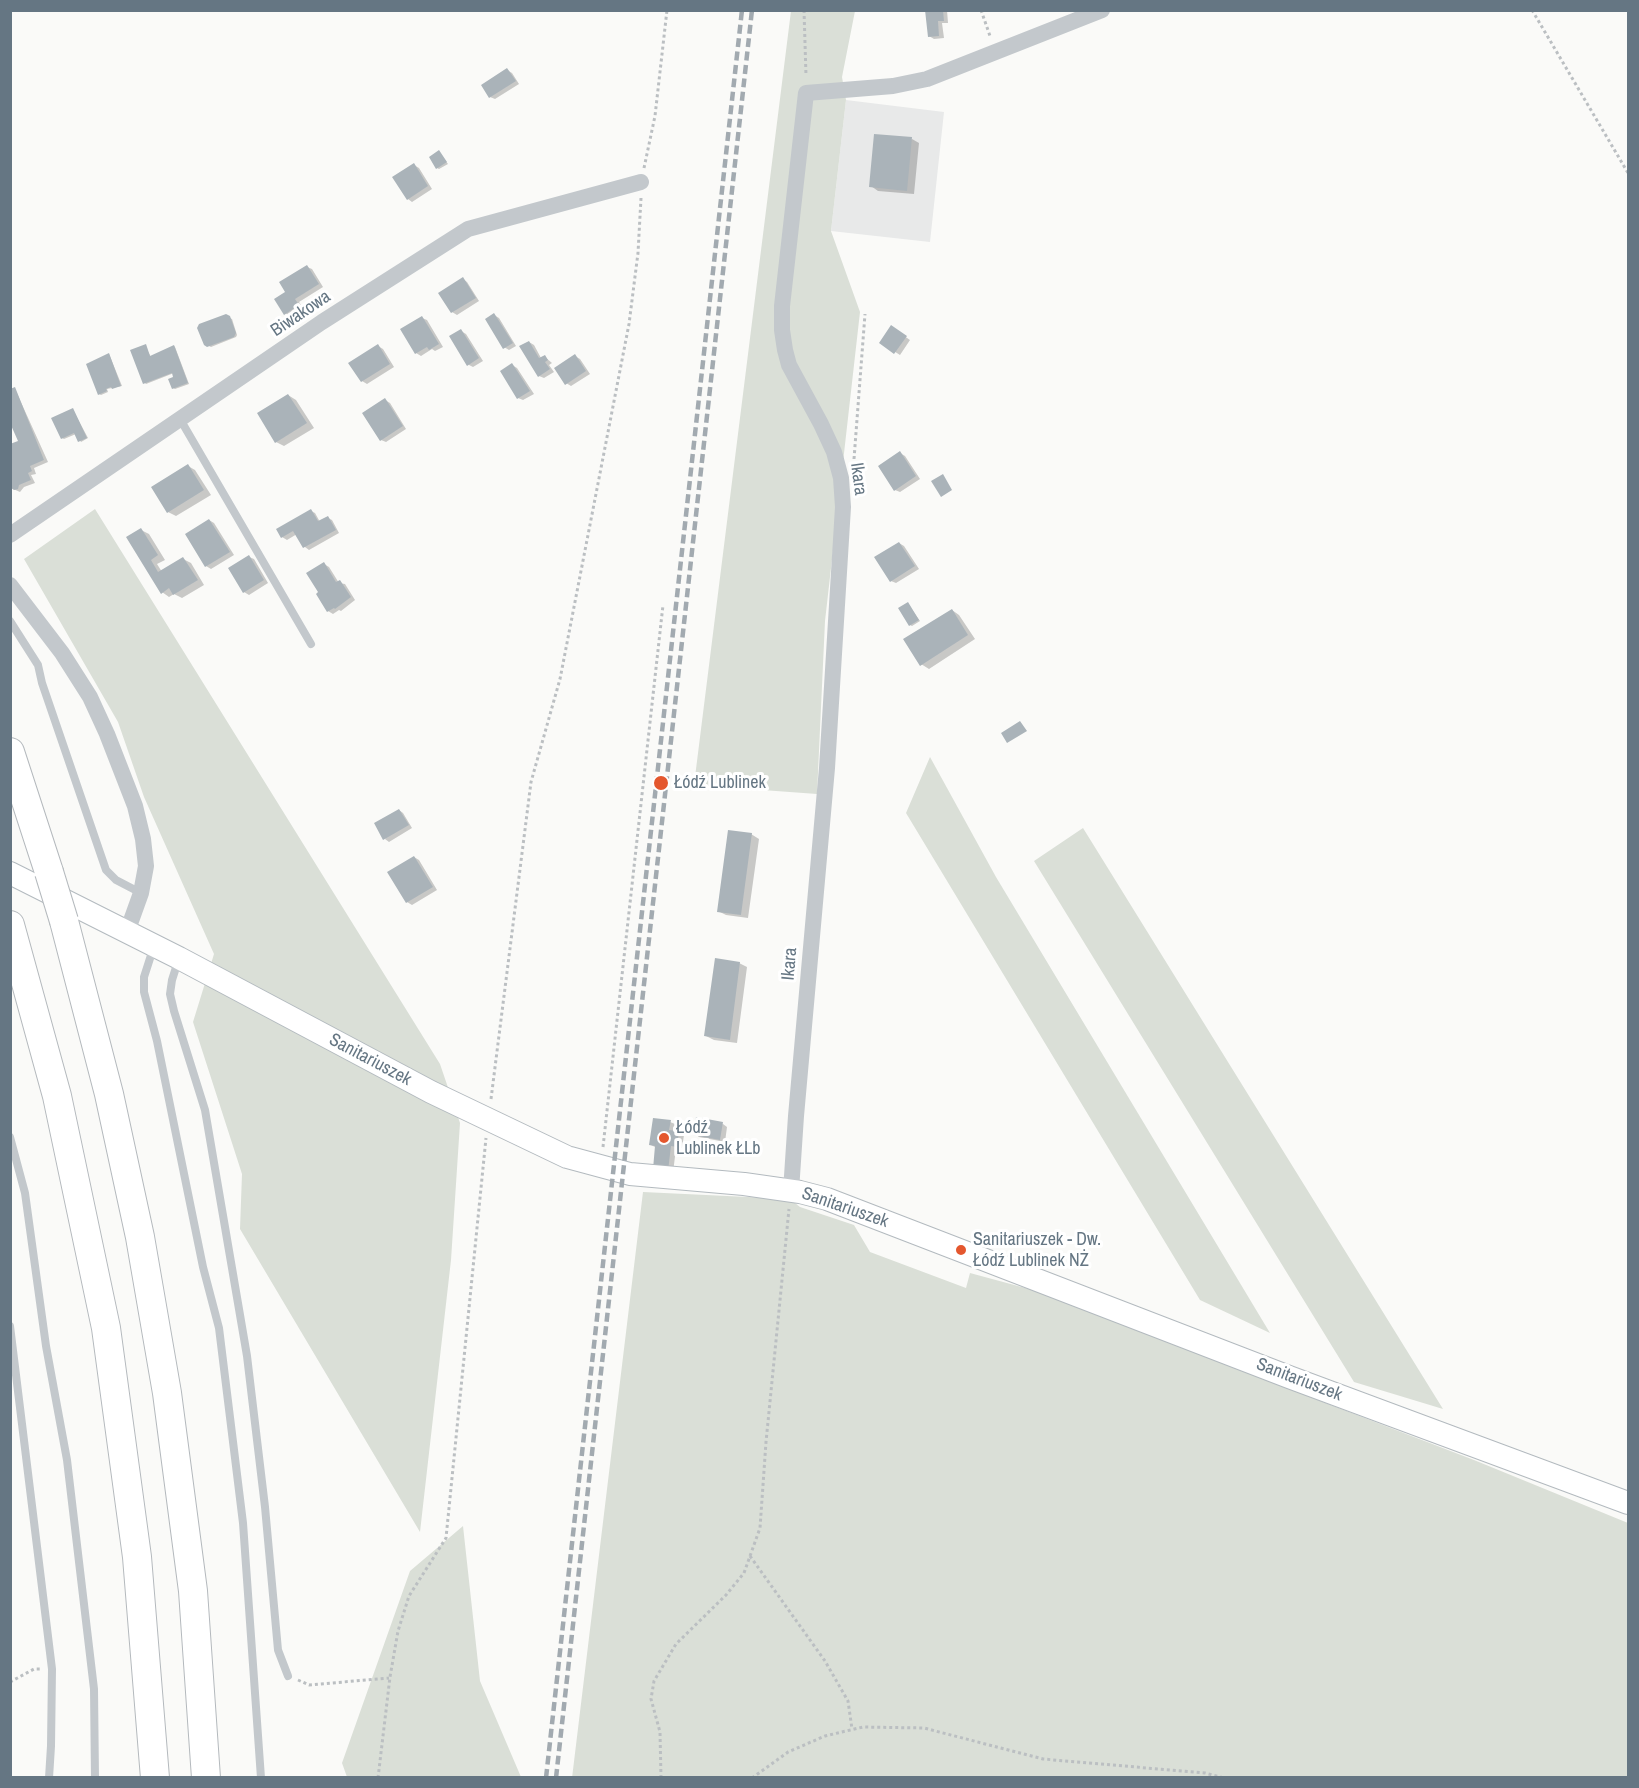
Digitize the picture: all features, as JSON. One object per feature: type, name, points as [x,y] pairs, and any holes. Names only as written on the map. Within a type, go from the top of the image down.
[{"type":"highway","points":[[10,752],[64,921],[109,1094],[140,1237],[165,1381],[193,1591],[206,1778]]},
{"type":"highway","points":[[10,925],[57,1096],[106,1328],[136,1557],[155,1778]]},
{"type":"street","points":[[806,93],[908,84],[959,68],[1102,10]]},
{"type":"street","name":"Ikara","points":[[791,1191],[828,756],[843,507],[841,478],[834,452],[789,365],[782,330],[782,306],[806,93]]},
{"type":"street","name":"Biwakowa","points":[[10,535],[322,322],[468,229],[641,182]]},
{"type":"street","points":[[10,585],[72,668],[90,697],[127,782],[146,853],[141,893],[127,932]]},
{"type":"street","name":"Sanitariuszek","points":[[10,873],[179,958],[431,1092],[552,1151],[618,1172],[647,1177],[744,1184],[826,1199],[1289,1377],[1629,1503]]},
{"type":"lane","points":[[180,419],[311,644]]},
{"type":"lane","points":[[10,621],[39,665],[42,683],[106,870],[116,880],[141,893]]},
{"type":"lane","points":[[154,946],[144,977],[144,992],[157,1041],[203,1267],[219,1328],[243,1523],[261,1778]]},
{"type":"lane","points":[[179,958],[170,994],[205,1110],[247,1356],[265,1507],[278,1650],[288,1676]]},
{"type":"lane","points":[[10,1137],[25,1193],[46,1346],[67,1460],[94,1689],[95,1778]]},
{"type":"lane","points":[[10,1326],[52,1669],[49,1778]]},
{"type":"path","points":[[378,1778],[398,1631],[410,1596],[446,1538],[488,1120],[531,782],[560,679],[629,324],[638,253],[641,182],[649,150],[667,10]]},
{"type":"path","points":[[804,10],[806,93]]},
{"type":"path","points":[[981,10],[996,52]]},
{"type":"path","points":[[1532,10],[1629,173]]},
{"type":"path","points":[[853,461],[865,314]]},
{"type":"path","points":[[602,1157],[663,605]]},
{"type":"path","points":[[661,1778],[660,1732],[651,1699],[654,1682],[676,1644],[744,1574],[760,1528],[766,1442],[791,1191]]},
{"type":"path","points":[[750,1556],[825,1661],[848,1701],[852,1730]]},
{"type":"path","points":[[10,1682],[34,1670],[52,1669]]},
{"type":"path","points":[[288,1676],[309,1685],[390,1677]]},
{"type":"path","points":[[752,1778],[788,1752],[825,1736],[863,1727],[924,1728],[1043,1759],[1205,1773],[1224,1778]]},
{"type":"shaded area","points":[[791,11],[855,11],[842,77],[846,100],[831,231],[860,312],[825,621],[817,794],[694,785]]},
{"type":"shaded area","points":[[846,100],[944,112],[930,242],[831,231]]},
{"type":"shaded area","points":[[95,509],[440,1064],[460,1123],[451,1260],[420,1532],[240,1229],[242,1174],[193,1022],[214,954],[144,797],[118,722],[24,559]]},
{"type":"shaded area","points":[[930,757],[996,877],[1270,1333],[1200,1300],[906,813]]},
{"type":"shaded area","points":[[1083,828],[1443,1409],[1354,1382],[1034,861]]},
{"type":"shaded area","points":[[643,1192],[790,1199],[800,1207],[854,1225],[870,1252],[966,1288],[970,1273],[1029,1289],[1474,1460],[1628,1523],[1628,1777],[572,1778]]},
{"type":"shaded area","points":[[463,1526],[480,1681],[521,1777],[347,1777],[342,1763],[410,1571]]},
{"type":"building","points":[[925,10],[943,10],[944,21],[938,21],[939,36],[928,37]]},
{"type":"building","points":[[507,68],[516,81],[489,98],[481,85]]},
{"type":"building","points":[[874,134],[912,137],[907,191],[869,187]]},
{"type":"building","points":[[439,150],[447,162],[436,169],[429,157]]},
{"type":"building","points":[[414,163],[428,186],[407,200],[392,177]]},
{"type":"building","points":[[307,265],[319,284],[295,299],[299,305],[284,315],[274,299],[285,292],[279,282]]},
{"type":"building","points":[[463,277],[476,298],[451,313],[438,293]]},
{"type":"building","points":[[494,313],[513,343],[503,349],[485,319]]},
{"type":"building","points":[[226,314],[230,316],[236,333],[234,337],[207,347],[197,328],[199,324]]},
{"type":"building","points":[[422,316],[439,344],[429,350],[427,347],[415,354],[400,329]]},
{"type":"building","points":[[891,325],[907,336],[894,354],[879,343]]},
{"type":"building","points":[[461,329],[479,358],[467,366],[449,336]]},
{"type":"building","points":[[529,341],[539,358],[545,355],[548,360],[545,362],[550,369],[538,377],[519,346]]},
{"type":"building","points":[[146,344],[150,356],[174,345],[188,383],[172,389],[168,379],[173,377],[172,373],[143,384],[130,350]]},
{"type":"building","points":[[378,344],[390,364],[361,382],[348,363]]},
{"type":"building","points":[[109,353],[121,386],[112,389],[111,387],[98,395],[86,364]]},
{"type":"building","points":[[575,354],[586,371],[565,385],[554,368]]},
{"type":"building","points":[[512,363],[530,391],[517,399],[500,371]]},
{"type":"building","points":[[15,387],[44,460],[30,466],[32,471],[28,473],[31,480],[14,490],[10,487],[10,444],[18,441],[10,423],[10,389]]},
{"type":"building","points":[[288,394],[307,423],[275,443],[257,413]]},
{"type":"building","points":[[385,398],[403,426],[380,441],[362,413]]},
{"type":"building","points":[[73,408],[87,438],[78,442],[74,433],[61,439],[51,418]]},
{"type":"building","points":[[900,451],[916,476],[894,491],[878,466]]},
{"type":"building","points":[[188,464],[204,490],[167,513],[151,487]]},
{"type":"building","points":[[943,474],[952,490],[941,497],[931,481]]},
{"type":"building","points":[[311,509],[318,521],[328,516],[336,530],[303,548],[293,531],[281,538],[276,529]]},
{"type":"building","points":[[209,519],[230,552],[205,567],[185,534]]},
{"type":"building","points":[[141,528],[158,555],[151,560],[158,572],[183,557],[198,580],[173,595],[169,588],[161,594],[126,537]]},
{"type":"building","points":[[899,542],[915,566],[890,582],[874,557]]},
{"type":"building","points":[[249,555],[264,580],[243,593],[228,568]]},
{"type":"building","points":[[324,562],[336,582],[340,580],[351,597],[327,612],[306,573]]},
{"type":"building","points":[[908,602],[919,620],[909,626],[898,608]]},
{"type":"building","points":[[952,609],[968,635],[920,666],[903,639]]},
{"type":"building","points":[[1020,721],[1027,731],[1007,743],[1001,733]]},
{"type":"building","points":[[399,809],[409,825],[383,840],[374,823]]},
{"type":"building","points":[[728,830],[752,833],[741,915],[717,912]]},
{"type":"building","points":[[414,856],[433,887],[406,903],[387,872]]},
{"type":"building","points":[[715,958],[740,962],[730,1040],[704,1036]]},
{"type":"building","points":[[696,1117],[723,1122],[720,1140],[693,1135]]},
{"type":"building","name":"Łódź Lublinek ŁLb","points":[[653,1118],[671,1120],[669,1130],[679,1131],[677,1147],[671,1146],[668,1171],[653,1169],[655,1146],[649,1145]]},
{"type":"railway","points":[[546,1778],[742,10]]},
{"type":"railway","points":[[556,1778],[752,10]]},
{"type":"place","name":"Łódź Lublinek","points":[[661,783]]},
{"type":"place","name":"Łódź Lublinek ŁLb","points":[[664,1138]]},
{"type":"place","name":"Sanitariuszek - Dw. Łódź Lublinek NŻ","points":[[961,1250]]}]
